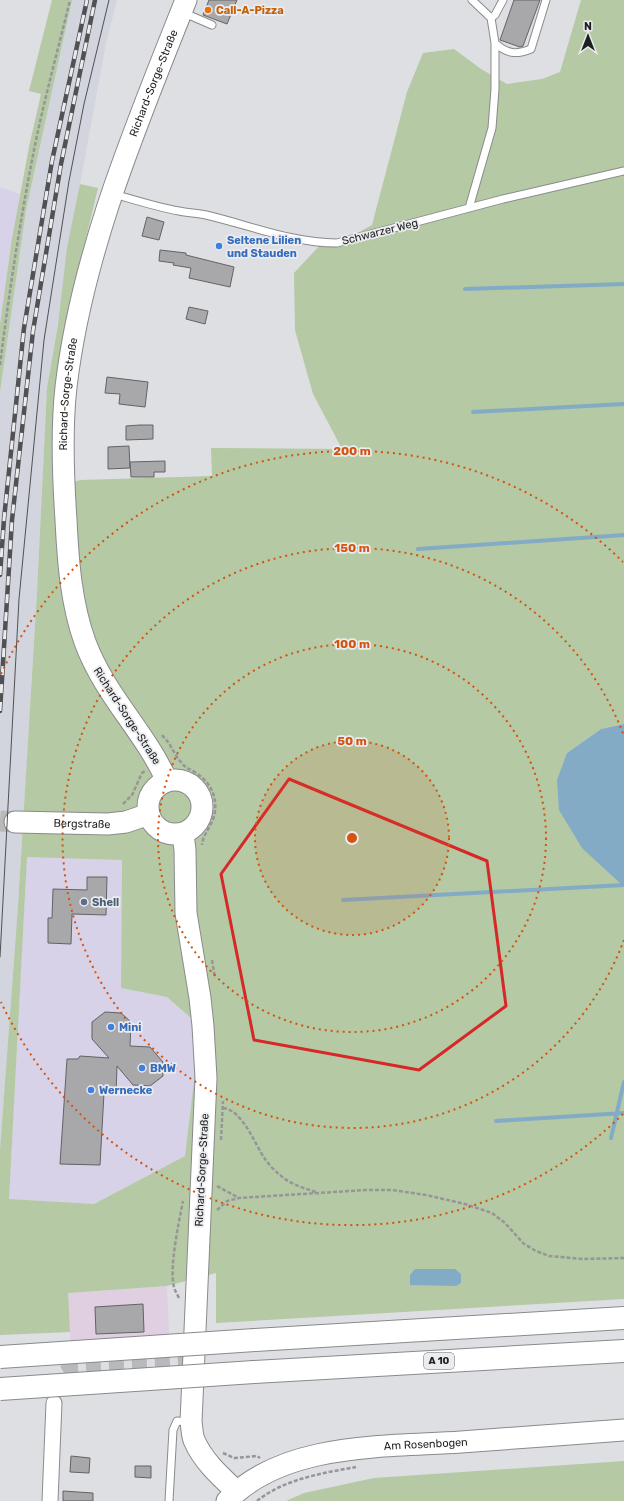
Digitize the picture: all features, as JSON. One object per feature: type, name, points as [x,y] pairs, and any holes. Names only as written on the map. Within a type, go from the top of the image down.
[{"type":"highway","points":[[0,1356],[624,1318]]},
{"type":"highway","name":"A 10","points":[[0,1388],[624,1351]]},
{"type":"main road","name":"Richard-Sorge-Straße","points":[[167,766],[146,742],[112,695],[93,662],[85,641],[72,593],[69,566],[63,475],[63,438],[66,389],[78,318],[94,252],[112,193],[184,6]]},
{"type":"main road","points":[[167,766],[175,780],[190,784],[196,789],[203,803],[203,811],[200,819],[190,831],[183,834],[174,835],[158,829],[152,822],[149,814],[148,806],[150,798],[154,790],[160,785],[167,766]]},
{"type":"main road","name":"Bergstraße","points":[[15,822],[108,824],[126,822],[149,814]]},
{"type":"main road","name":"Richard-Sorge-Straße","points":[[183,834],[185,850],[186,913],[200,998],[205,1054],[207,1213],[190,1411],[194,1439],[204,1458],[231,1496]]},
{"type":"main road","name":"Am Rosenbogen","points":[[231,1496],[252,1480],[272,1480],[299,1460],[340,1451],[624,1430]]},
{"type":"street","points":[[50,1501],[54,1403]]},
{"type":"lane","points":[[468,208],[492,128],[495,89],[495,43],[491,18],[472,0]]},
{"type":"lane","points":[[491,18],[495,15],[503,0]]},
{"type":"lane","points":[[495,43],[501,49],[509,52],[520,53],[530,50],[546,0]]},
{"type":"lane","points":[[184,6],[212,25]]},
{"type":"lane","name":"Schwarzer Weg","points":[[112,193],[153,205],[179,211],[204,214],[261,230],[317,243],[337,243],[468,208],[624,171]]},
{"type":"lane","points":[[169,1501],[173,1430],[177,1422],[191,1422]]},
{"type":"path","points":[[0,365],[9,294],[34,148],[70,0]]},
{"type":"path","points":[[159,731],[171,746],[167,766]]},
{"type":"path","points":[[117,807],[123,805],[129,800],[142,773],[167,766],[185,767],[201,776],[207,782],[212,789],[215,799],[216,810],[214,819],[204,836],[202,848]]},
{"type":"path","points":[[223,1108],[227,1108],[236,1114],[249,1130],[265,1160],[280,1175],[292,1184],[318,1193]]},
{"type":"path","points":[[215,1185],[239,1198]]},
{"type":"path","points":[[207,1213],[228,1201],[239,1198],[365,1190],[392,1190],[426,1195],[466,1204],[492,1213],[505,1223],[524,1244],[549,1256],[583,1259],[624,1258]]},
{"type":"path","points":[[221,1452],[234,1458],[257,1456],[262,1459],[272,1480]]},
{"type":"path","points":[[257,1501],[272,1480],[360,1467]]},
{"type":"highlighted area","points":[[289,779],[487,861],[506,1006],[419,1070],[254,1040],[221,874]]},
{"type":"shaded area","points":[[72,0],[117,0],[106,43],[80,184],[47,388],[37,593],[18,906],[0,1150],[0,392],[26,210]]},
{"type":"shaded area","points":[[0,187],[20,194],[12,238],[0,324]]},
{"type":"shaded area","points":[[27,857],[122,859],[121,988],[167,997],[191,1018],[196,1064],[185,1156],[94,1204],[9,1199]]},
{"type":"shaded area","points":[[167,1286],[170,1356],[70,1360],[70,1332],[67,1293]]},
{"type":"green space","points":[[52,0],[72,0],[26,210],[0,392],[0,324],[12,238],[29,147],[41,94],[29,91]]},
{"type":"green space","points":[[581,0],[624,0],[624,724],[601,729],[567,753],[606,870],[624,887],[624,1299],[216,1323],[216,1273],[167,1286],[68,1293],[70,1332],[0,1335],[0,1150],[18,906],[37,593],[47,388],[58,324],[67,248],[80,184],[98,188],[67,317],[55,486],[81,480],[212,476],[211,448],[342,449],[313,394],[295,330],[294,273],[322,243],[352,236],[372,225],[407,92],[423,53],[454,49],[481,69],[507,84],[542,79],[560,72]],"holes":[[[27,857],[122,860],[121,988],[167,997],[191,1018],[196,1064],[185,1156],[94,1204],[9,1199]]]},
{"type":"green space","points":[[624,1461],[624,1501],[286,1501],[304,1493],[374,1478]]},
{"type":"water","points":[[624,724],[624,887],[582,848],[559,810],[557,780],[567,753],[601,729]]},
{"type":"water","points":[[415,1269],[455,1269],[461,1274],[461,1283],[456,1286],[410,1285],[410,1275]]},
{"type":"building","points":[[209,0],[237,0],[227,24],[203,15]]},
{"type":"building","points":[[514,0],[540,0],[523,46],[520,47],[500,40]]},
{"type":"building","points":[[147,217],[164,222],[159,240],[142,236]]},
{"type":"building","points":[[160,250],[186,253],[186,255],[234,267],[230,287],[189,278],[191,268],[173,265],[174,263],[159,261]]},
{"type":"building","points":[[189,307],[208,311],[205,324],[186,319]]},
{"type":"building","points":[[107,377],[148,382],[145,407],[119,404],[120,394],[105,393]]},
{"type":"building","points":[[153,425],[153,439],[126,440],[126,426]]},
{"type":"building","points":[[129,446],[130,468],[108,469],[108,447]]},
{"type":"building","points":[[165,461],[165,472],[154,472],[154,477],[131,477],[130,462]]},
{"type":"building","points":[[87,877],[107,877],[106,915],[72,914],[71,944],[48,943],[48,918],[52,918],[53,889],[87,890]]},
{"type":"building","name":"Wernecke","points":[[105,1012],[121,1013],[131,1022],[130,1046],[150,1047],[163,1062],[163,1076],[150,1086],[133,1085],[117,1066],[116,1094],[104,1093],[100,1165],[60,1164],[67,1059],[78,1059],[80,1056],[109,1058],[92,1039],[92,1022]]},
{"type":"building","points":[[143,1304],[144,1332],[96,1334],[95,1307]]},
{"type":"building","points":[[71,1456],[90,1458],[89,1473],[70,1472]]},
{"type":"building","points":[[135,1466],[151,1466],[151,1478],[135,1477]]},
{"type":"building","points":[[63,1491],[93,1493],[93,1501],[63,1501]]},
{"type":"waterway","points":[[465,289],[624,284]]},
{"type":"waterway","points":[[473,412],[624,404]]},
{"type":"waterway","points":[[418,549],[624,535]]},
{"type":"waterway","points":[[343,900],[624,885]]},
{"type":"waterway","points":[[611,1138],[624,1082]]},
{"type":"waterway","points":[[496,1121],[624,1113]]},
{"type":"tunnel","points":[[0,821],[15,822]]},
{"type":"tunnel","points":[[54,1392],[58,1378],[64,1373],[77,1367],[193,1362]]},
{"type":"tram line","points":[[0,957],[19,599],[44,340],[69,181],[84,104],[109,0]]},
{"type":"railway","points":[[0,575],[4,519],[24,328],[52,161],[87,0]]},
{"type":"railway","points":[[0,711],[12,520],[33,331],[61,164],[95,0]]},
{"type":"place","name":"Call-A-Pizza","points":[[208,10]]},
{"type":"place","name":"Seltene Lilien und Stauden","points":[[219,246]]},
{"type":"place","name":"Shell","points":[[84,902]]},
{"type":"place","name":"Mini","points":[[111,1027]]},
{"type":"place","name":"BMW","points":[[142,1068]]},
{"type":"place","name":"Wernecke","points":[[91,1090]]}]
